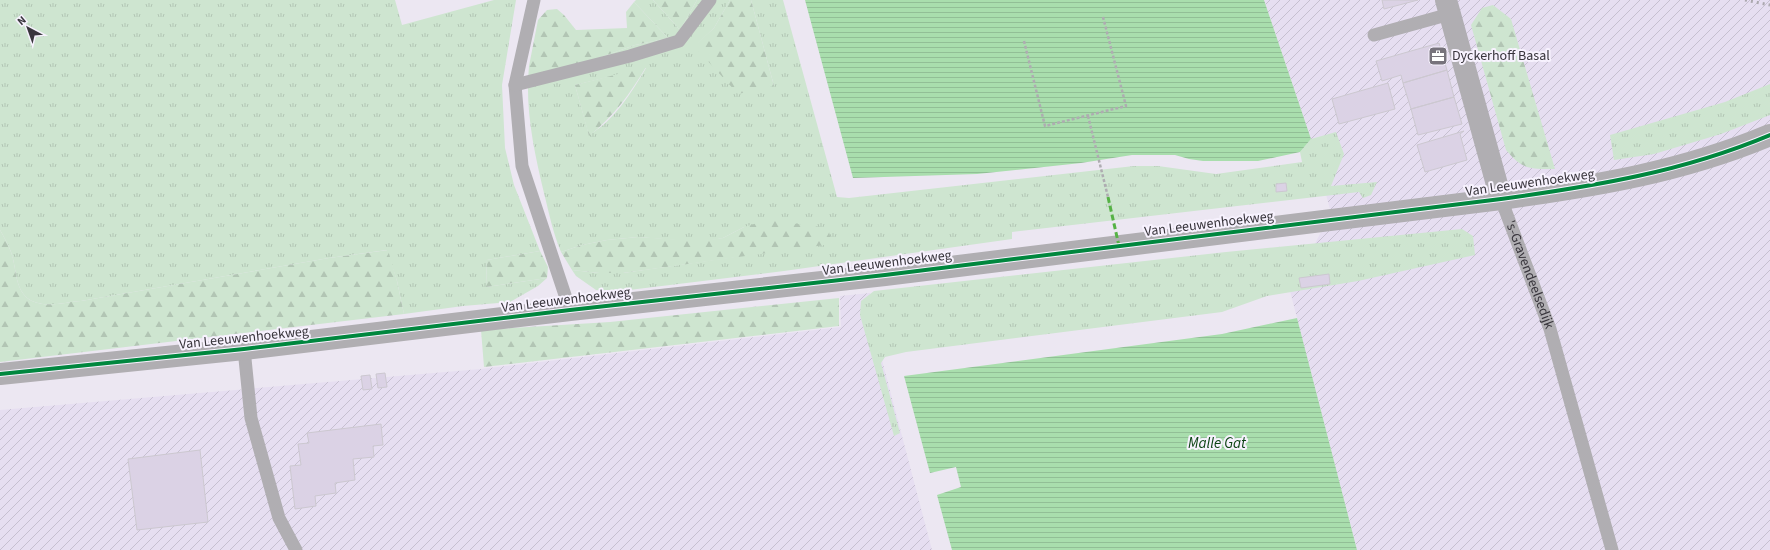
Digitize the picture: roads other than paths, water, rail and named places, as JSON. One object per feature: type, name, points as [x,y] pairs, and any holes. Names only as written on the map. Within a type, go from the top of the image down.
[{"type":"street","name":"'s-Gravendeelsedijk","points":[[1448,7],[1501,199]]},
{"type":"street","name":"Van Leeuwenhoekweg","points":[[0,374],[244,349],[570,310],[885,275],[1501,199],[1595,186],[1666,171],[1744,146],[1770,135]]},
{"type":"lane","points":[[534,0],[515,85],[522,166],[570,310]]},
{"type":"lane","points":[[515,85],[630,56],[679,41],[710,0]]},
{"type":"lane","points":[[1374,35],[1448,7]]},
{"type":"lane","name":"'s-Gravendeelsedijk","points":[[1501,199],[1550,329],[1612,550]]},
{"type":"lane","points":[[244,349],[251,418],[279,518],[296,550]]},
{"type":"water","points":[[805,0],[1264,0],[1311,139],[1300,152],[1258,161],[1203,161],[1175,155],[1132,155],[1081,163],[977,174],[853,178]]},
{"type":"water","name":"Malle Gat","points":[[1297,318],[1357,550],[952,550],[937,495],[961,487],[956,467],[930,473],[904,376],[1222,334]]},
{"type":"railway","points":[[1745,0],[1770,5]]},
{"type":"place","name":"Dyckerhoff Basal","points":[[1438,56]]}]
